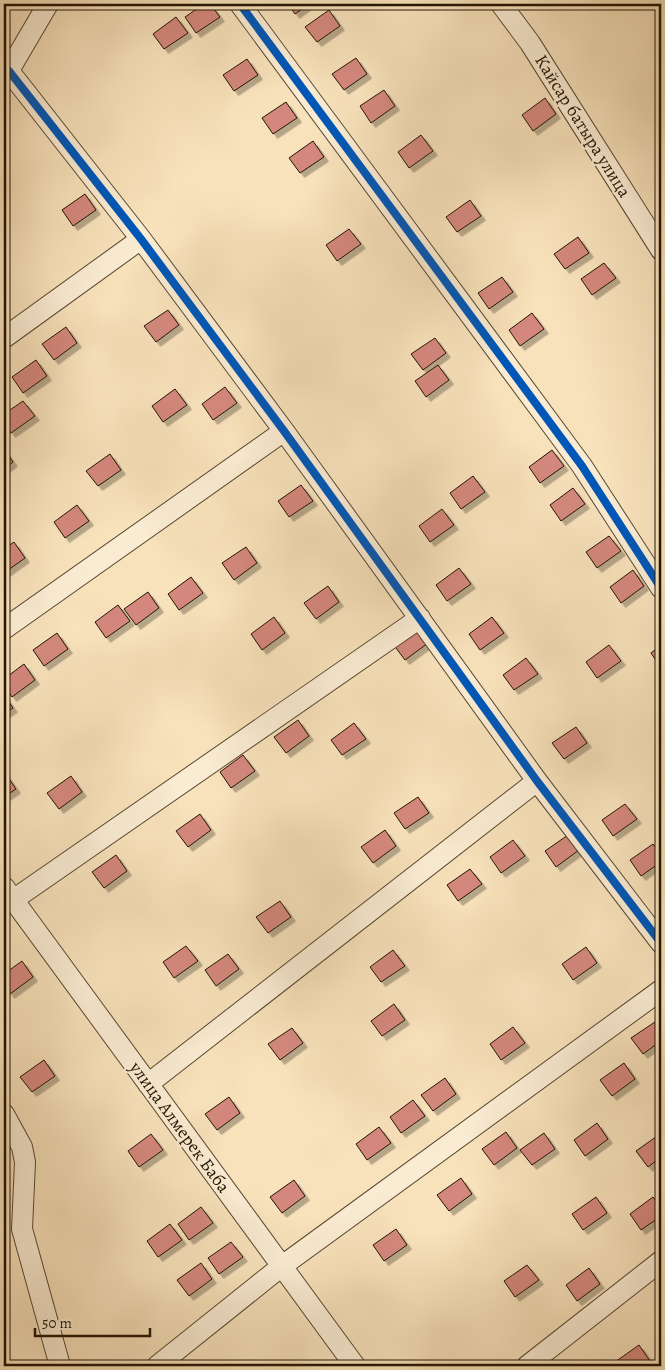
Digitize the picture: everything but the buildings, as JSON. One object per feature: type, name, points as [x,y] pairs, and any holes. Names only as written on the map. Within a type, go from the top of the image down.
[{"type":"street","points":[[240,4],[582,466],[661,588]]},
{"type":"street","name":"Кайсар батыра улица","points":[[501,4],[530,43],[661,250]]},
{"type":"street","points":[[44,6],[6,75],[141,239],[284,430],[537,782],[661,943]]},
{"type":"street","points":[[4,338],[141,239]]},
{"type":"street","points":[[4,629],[284,430]]},
{"type":"street","points":[[8,893],[420,618]]},
{"type":"street","points":[[148,1084],[537,782]]},
{"type":"street","name":"улица Алмерек Баба","points":[[8,893],[356,1366]]},
{"type":"street","points":[[157,1366],[282,1266],[661,990]]},
{"type":"street","points":[[4,1114],[22,1147],[25,1162],[22,1229],[60,1366]]},
{"type":"street","points":[[527,1366],[661,1261]]},
{"type":"cycle path","points":[[240,4],[582,466],[661,588]]},
{"type":"cycle path","points":[[9,71],[141,239],[284,431],[537,781],[661,943]]}]
